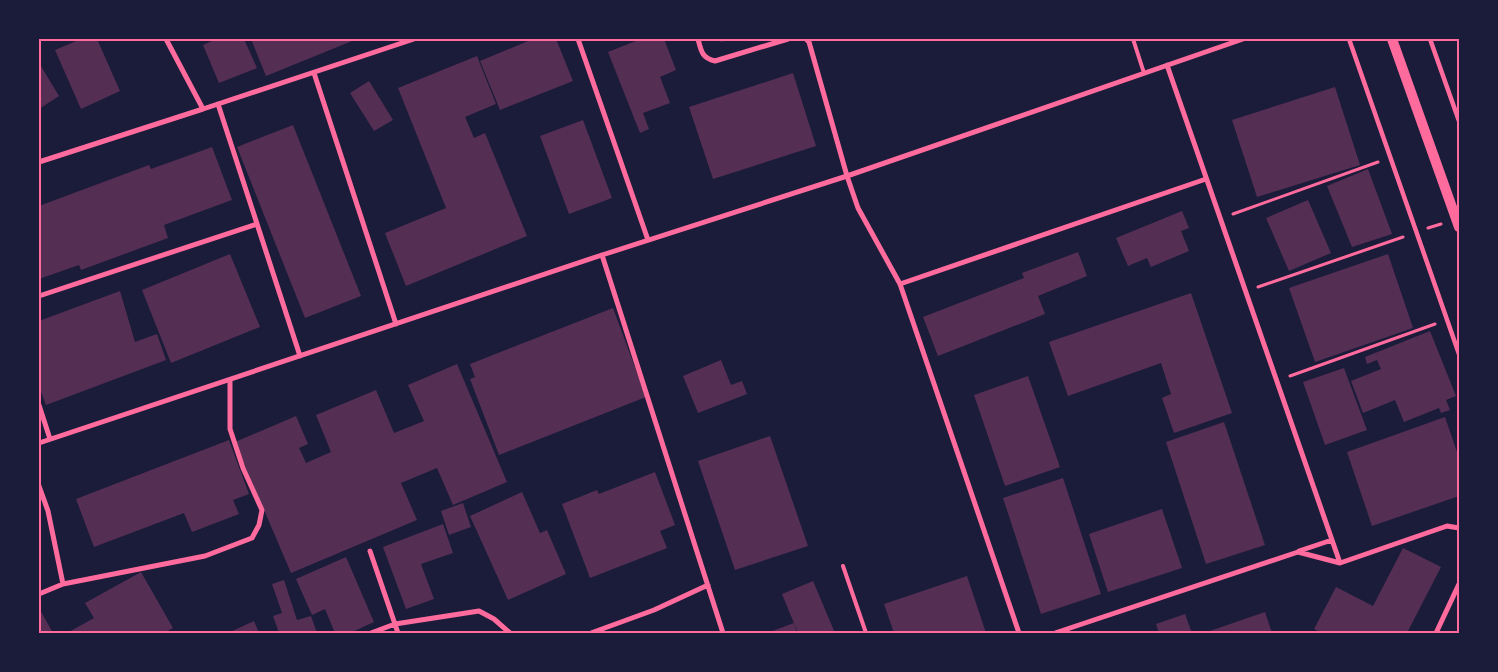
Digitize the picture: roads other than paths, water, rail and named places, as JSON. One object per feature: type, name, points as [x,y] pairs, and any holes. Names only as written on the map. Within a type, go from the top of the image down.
[{"type":"main road","points":[[1392,39],[1458,223]]},
{"type":"street","points":[[166,39],[203,109]]},
{"type":"street","points":[[39,162],[414,39]]},
{"type":"street","points":[[578,39],[648,240]]},
{"type":"street","points":[[698,39],[702,55],[715,61],[788,39]]},
{"type":"street","points":[[806,39],[809,42],[858,208],[900,284],[1019,633]]},
{"type":"street","points":[[39,443],[602,255],[847,176],[1243,39]]},
{"type":"street","points":[[1349,39],[1459,354]]},
{"type":"street","points":[[1430,39],[1459,121]]},
{"type":"street","points":[[1167,65],[1340,563]]},
{"type":"street","points":[[314,73],[396,324]]},
{"type":"street","points":[[218,104],[300,356]]},
{"type":"street","points":[[900,284],[1206,179]]},
{"type":"street","points":[[39,296],[257,224]]},
{"type":"street","points":[[602,255],[723,633]]},
{"type":"street","points":[[39,594],[62,584],[205,556],[252,538],[259,525],[262,510],[230,429],[230,380]]},
{"type":"street","points":[[39,404],[50,439]]},
{"type":"street","points":[[39,486],[48,511],[62,584]]},
{"type":"street","points":[[1298,552],[1340,563],[1446,526],[1459,528]]},
{"type":"street","points":[[1055,633],[1332,540]]},
{"type":"street","points":[[370,551],[398,633]]},
{"type":"street","points":[[1436,633],[1459,584]]},
{"type":"street","points":[[591,633],[654,610],[708,585]]},
{"type":"street","points":[[371,633],[395,624],[479,610],[494,619],[510,633]]},
{"type":"lane","points":[[1133,39],[1144,73]]},
{"type":"lane","points":[[843,566],[866,633]]}]
